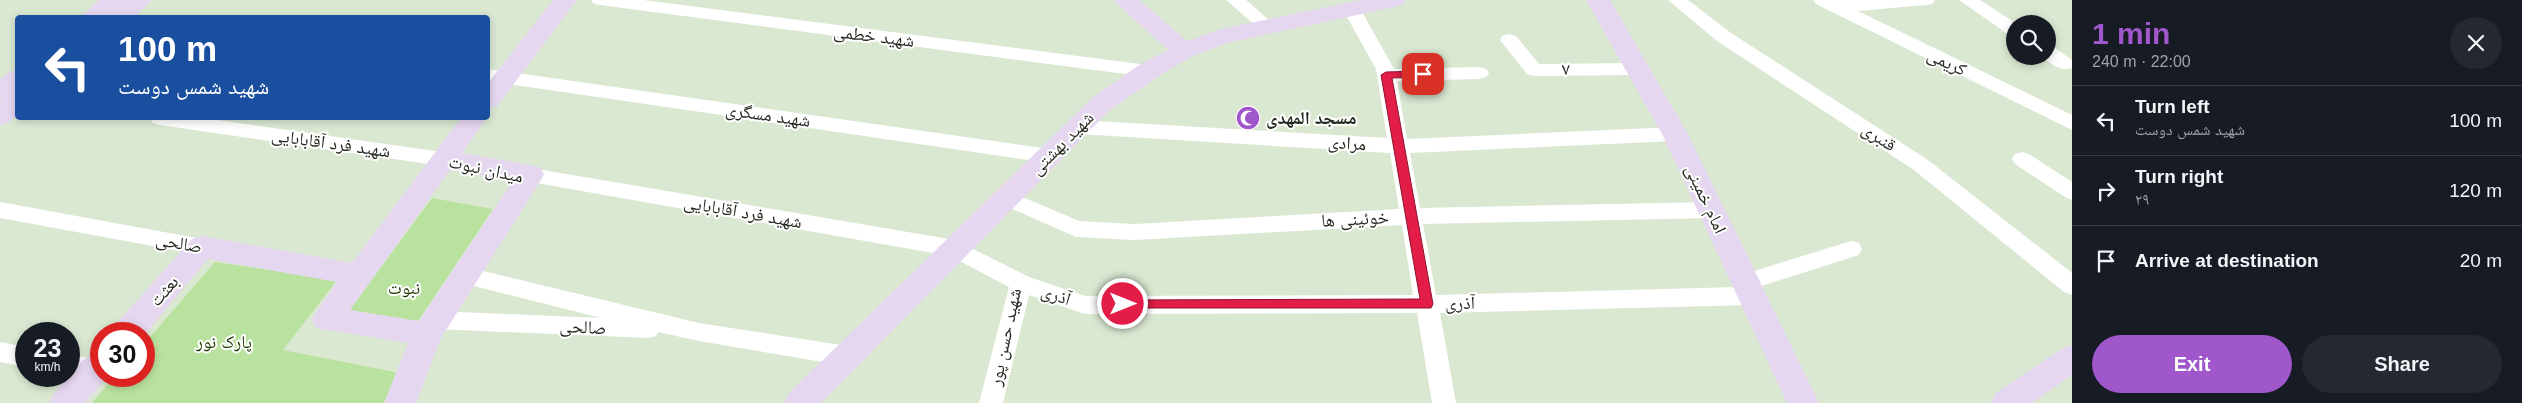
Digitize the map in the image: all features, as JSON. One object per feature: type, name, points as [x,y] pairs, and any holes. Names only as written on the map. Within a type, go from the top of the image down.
[{"type":"street","points":[[95,15],[113,0]]},
{"type":"street","points":[[122,15],[140,0]]},
{"type":"street","points":[[490,94],[496,76],[565,0]]},
{"type":"street","name":"شهید خطمی","points":[[600,0],[1148,72]]},
{"type":"street","points":[[1125,0],[1184,52]]},
{"type":"street","points":[[1235,0],[1268,27]]},
{"type":"street","name":"شهید بهشتی","points":[[800,403],[1100,105],[1148,72],[1184,52],[1222,37],[1394,0]]},
{"type":"street","name":"امام خمینی","points":[[1598,0],[1675,134],[1803,403]]},
{"type":"street","name":"قنبری","points":[[1677,0],[1724,36],[1921,165],[2072,286]]},
{"type":"street","points":[[1829,4],[1926,0]]},
{"type":"street","points":[[1968,0],[2006,25]]},
{"type":"street","name":"کریمی","points":[[1829,4],[2072,123]]},
{"type":"street","points":[[1352,10],[1385,69],[1444,403]]},
{"type":"street","name":"۷","points":[[1509,40],[1534,70],[1637,68]]},
{"type":"street","points":[[2056,57],[2066,64]]},
{"type":"street","points":[[1386,75],[1479,73]]},
{"type":"street","name":"شهید مسگری","points":[[496,76],[1049,156]]},
{"type":"street","points":[[0,92],[15,80]]},
{"type":"street","points":[[0,116],[15,104]]},
{"type":"street","name":"شهید فرد آقابابایی","points":[[174,120],[442,159]]},
{"type":"street","points":[[442,159],[472,120]]},
{"type":"street","name":"مرادی","points":[[1078,127],[1399,146],[1675,134]]},
{"type":"street","name":"میدان نبوت","points":[[442,159],[531,175],[432,327],[327,319],[442,159]]},
{"type":"street","points":[[2022,159],[2072,192]]},
{"type":"street","name":"شهید فرد آقابابایی","points":[[531,175],[955,248]]},
{"type":"street","name":"خوئینی ها","points":[[1006,198],[1076,229],[1135,232],[1411,216],[1711,210]]},
{"type":"street","name":"صالحی","points":[[0,210],[359,275]]},
{"type":"street","name":"بعثت","points":[[137,322],[202,248]]},
{"type":"street","name":"شهید حسن پور","points":[[955,248],[1021,283],[991,403]]},
{"type":"street","name":"آذری","points":[[1021,283],[1085,304],[1427,304],[1749,289],[1851,249]]},
{"type":"street","name":"صالحی","points":[[466,276],[699,332],[847,356]]},
{"type":"street","points":[[400,403],[432,327]]},
{"type":"street","name":"صالحی","points":[[432,327],[699,332]]},
{"type":"street","points":[[0,352],[15,355]]},
{"type":"street","points":[[2007,403],[2072,358]]},
{"type":"street","points":[[65,403],[88,365]]},
{"type":"green space","name":"نبوت","points":[[432,198],[493,209],[418,321],[349,311]]},
{"type":"green space","name":"پارک نور","points":[[215,262],[337,280],[283,350],[410,375],[401,403],[92,403],[106,387],[155,387],[155,331]]},
{"type":"place","name":"مسجد المهدی","points":[[1248,118]]},
{"type":"route","points":[[1123,304],[1427,304],[1386,75],[1423,74]]}]
